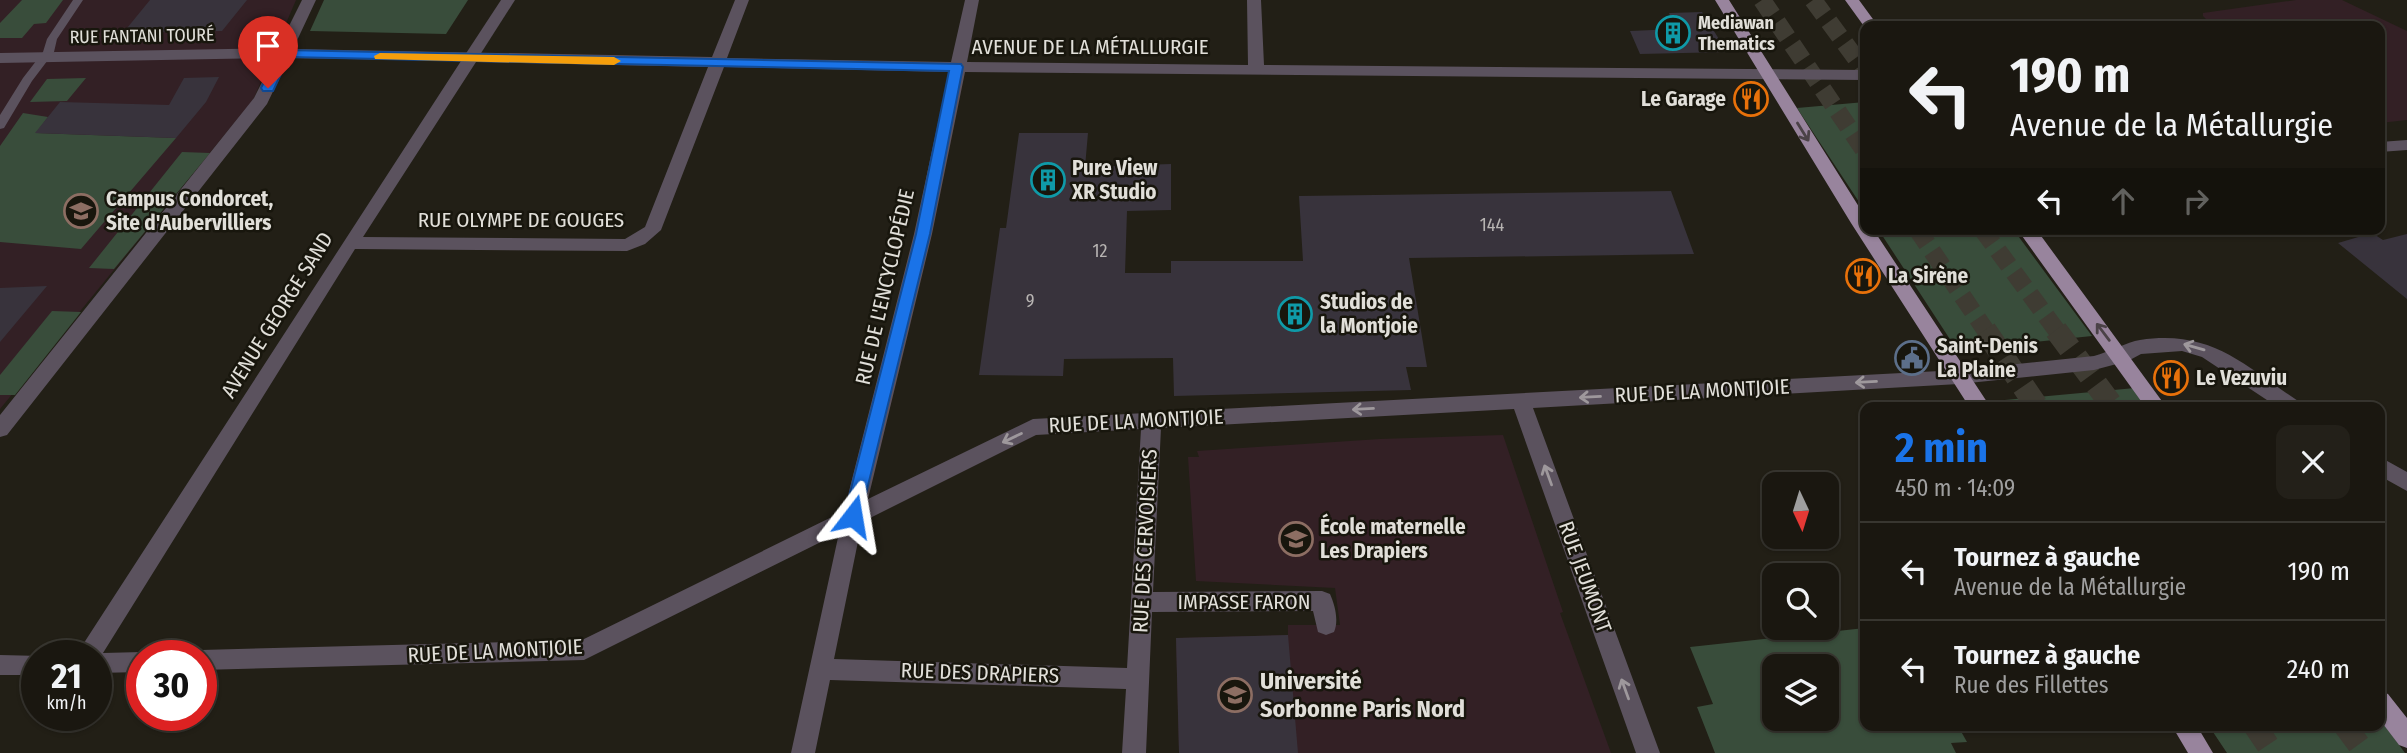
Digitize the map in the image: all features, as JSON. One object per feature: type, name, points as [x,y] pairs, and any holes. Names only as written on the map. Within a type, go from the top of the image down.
[{"type":"main road","points":[[1722,0],[1860,224]]},
{"type":"main road","points":[[1852,0],[1867,21]]},
{"type":"main road","points":[[1867,235],[1977,402]]},
{"type":"main road","points":[[2030,235],[2153,402]]},
{"type":"main road","points":[[2385,708],[2407,737]]},
{"type":"main road","points":[[2187,731],[2201,753]]},
{"type":"street","points":[[0,125],[78,0]]},
{"type":"street","points":[[0,429],[261,100],[309,0]]},
{"type":"street","name":"AVENUE GEORGE SAND","points":[[98,640],[349,243],[508,0]]},
{"type":"street","name":"RUE OLYMPE DE GOUGES","points":[[349,243],[628,245],[639,240],[652,230],[715,63],[742,0]]},
{"type":"street","name":"RUE DE L'ENCYCLOPÉDIE","points":[[803,753],[823,669],[853,516],[923,234],[972,0]]},
{"type":"street","points":[[1254,0],[1256,69]]},
{"type":"street","name":"RUE FANTANI TOURÉ","points":[[0,58],[284,53]]},
{"type":"street","name":"AVENUE DE LA MÉTALLURGIE","points":[[284,53],[956,67],[1860,75]]},
{"type":"street","points":[[2385,147],[2407,145]]},
{"type":"street","name":"RUE DE LA MONTJOIE","points":[[217,660],[583,650],[1033,427],[1959,377],[2094,363],[2121,356],[2138,347],[2182,344],[2208,351],[2285,402]]},
{"type":"street","name":"RUE JEUMONT","points":[[1521,401],[1648,753]]},
{"type":"street","name":"RUE DES CERVOISIERS","points":[[1134,753],[1152,421]]},
{"type":"street","points":[[2385,468],[2407,483]]},
{"type":"street","name":"IMPASSE FARON","points":[[1141,602],[1322,601],[1326,625]]},
{"type":"street","points":[[0,665],[21,664]]},
{"type":"street","name":"RUE DES DRAPIERS","points":[[823,669],[1138,670]]},
{"type":"shaded area","name":"Campus Condorcet, Site d'Aubervilliers","points":[[0,0],[296,0],[253,100],[0,409]]},
{"type":"shaded area","points":[[2296,0],[2342,0],[2407,31],[2407,120],[2385,122],[2385,21],[2208,21],[2203,13]]},
{"type":"shaded area","points":[[1503,435],[1563,612],[1560,613],[1611,753],[1179,753],[1176,638],[1288,635],[1288,625],[1340,625],[1335,588],[1196,581],[1188,457],[1199,457],[1197,451],[1380,439]]},
{"type":"green space","points":[[22,0],[63,0],[46,23],[34,24],[22,38],[0,38],[0,23]]},
{"type":"green space","points":[[324,0],[468,0],[446,34],[310,31]]},
{"type":"green space","points":[[86,78],[67,101],[30,102],[47,79]]},
{"type":"green space","points":[[1860,103],[1860,203],[1797,108]]},
{"type":"green space","points":[[23,113],[48,117],[36,133],[176,138],[81,249],[0,242],[0,146]]},
{"type":"green space","points":[[182,152],[210,153],[114,269],[89,268]]},
{"type":"green space","points":[[1882,235],[2017,235],[2092,336],[1957,350]]},
{"type":"green space","points":[[52,311],[81,312],[15,395],[0,395],[0,375]]},
{"type":"green space","points":[[2135,388],[2146,402],[1995,402]]},
{"type":"green space","points":[[1860,629],[1860,731],[1961,731],[1967,742],[1951,743],[1956,753],[1715,753],[1697,707],[1713,704],[1690,647],[1762,639],[1839,640],[1839,631]]},
{"type":"green space","points":[[2385,726],[2405,753],[2227,753],[2212,731],[2385,731]]},
{"type":"building","points":[[150,0],[247,0],[222,31],[123,33]]},
{"type":"building","name":"Mediawan Thematics","points":[[1702,12],[1727,52],[1640,54],[1630,31],[1676,29],[1669,13]]},
{"type":"building","points":[[219,77],[206,102],[176,138],[35,133],[60,102],[169,105],[184,78]]},
{"type":"building","points":[[1019,133],[1088,133],[1085,167],[1171,164],[1171,210],[1127,211],[1125,273],[1171,273],[1171,261],[1303,261],[1299,196],[1671,191],[1694,254],[1409,258],[1427,367],[1406,367],[1411,390],[1174,396],[1173,358],[1064,359],[1063,376],[979,375],[1000,228],[1006,228]]},
{"type":"building","points":[[2407,234],[2407,299],[2338,243],[2365,235],[2375,235],[2383,240]]},
{"type":"building","points":[[47,286],[0,342],[0,288]]},
{"type":"building","name":"Université Sorbonne Paris Nord","points":[[1288,635],[1298,753],[1179,753],[1176,638]]},
{"type":"tunnel","points":[[1762,0],[1860,144]]},
{"type":"tunnel","points":[[1813,0],[1860,64]]},
{"type":"tunnel","points":[[1921,235],[1986,331]]},
{"type":"tunnel","points":[[1986,235],[2057,331]]},
{"type":"tunnel","points":[[1985,330],[2034,402]]},
{"type":"tunnel","points":[[2056,330],[2110,402]]},
{"type":"tunnel","points":[[2258,731],[2273,753]]},
{"type":"tunnel","points":[[2349,731],[2365,753]]},
{"type":"slow traffic","points":[[380,56],[614,61]]},
{"type":"place","name":"Mediawan Thematics","points":[[1673,33]]},
{"type":"place","name":"Le Garage","points":[[1751,99]]},
{"type":"place","name":"Pure View XR Studio","points":[[1048,180]]},
{"type":"place","name":"Campus Condorcet, Site d'Aubervilliers","points":[[81,211]]},
{"type":"place","name":"La Sirène","points":[[1863,276]]},
{"type":"place","name":"Studios de la Montjoie","points":[[1295,314]]},
{"type":"place","name":"Saint-Denis La Plaine","points":[[1912,358]]},
{"type":"place","name":"Le Vezuviu","points":[[2171,378]]},
{"type":"place","name":"École maternelle Les Drapiers","points":[[1296,539]]},
{"type":"place","name":"Université Sorbonne Paris Nord","points":[[1235,695]]},
{"type":"route","points":[[268,88],[284,53],[956,67],[923,234],[853,516]]}]
